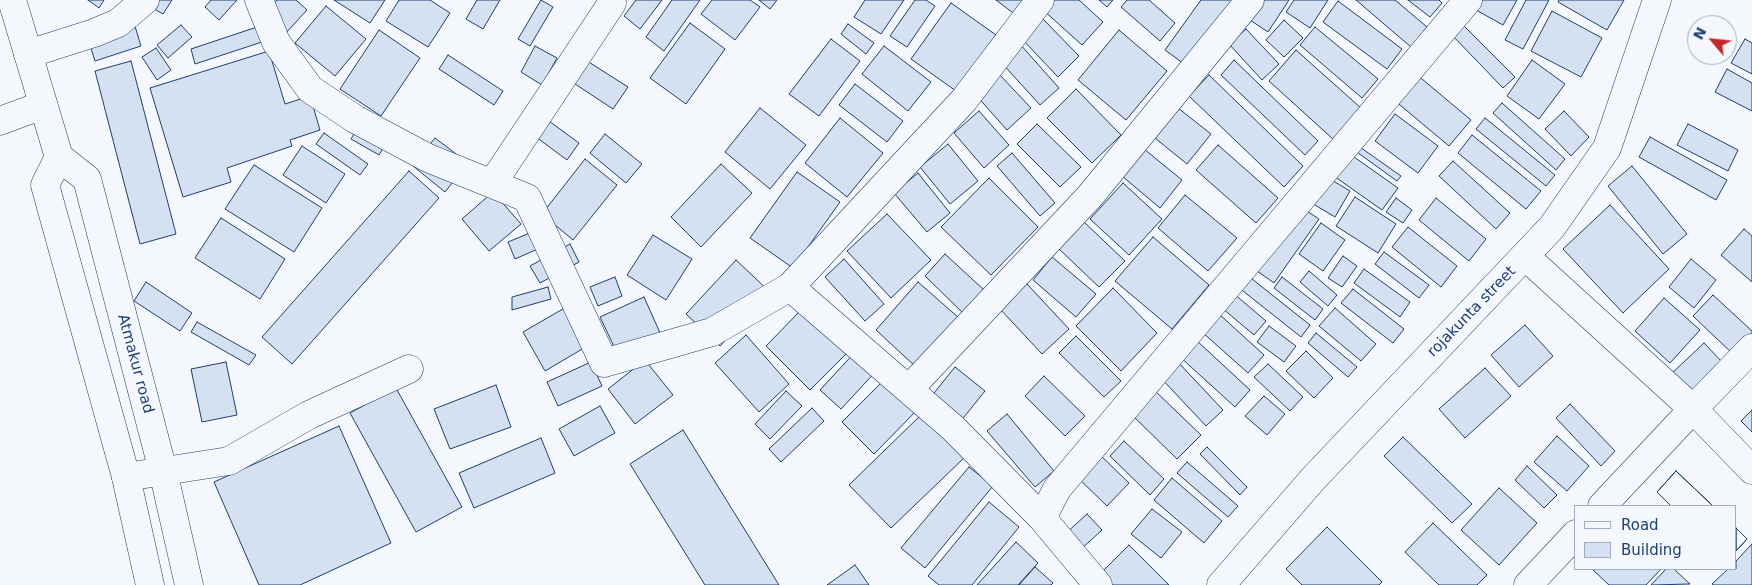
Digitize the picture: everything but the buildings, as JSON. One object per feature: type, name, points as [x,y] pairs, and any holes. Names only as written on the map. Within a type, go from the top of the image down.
[{"type":"street","points":[[12,0],[59,157],[45,185],[126,477],[150,585]]},
{"type":"street","points":[[28,54],[94,33],[118,23],[145,0]]},
{"type":"street","points":[[259,0],[276,42],[310,88],[355,119],[428,158],[527,198],[604,363],[712,332],[790,287],[964,100],[1040,0]]},
{"type":"street","points":[[909,389],[1090,196],[1250,0]]},
{"type":"street","points":[[1042,518],[1057,489],[1468,0]]},
{"type":"street","name":"rojakunta street","points":[[1222,585],[1313,479],[1552,227],[1607,148],[1653,2]]},
{"type":"street","points":[[492,184],[612,3]]},
{"type":"street","points":[[0,121],[43,105]]},
{"type":"street","name":"Atmakur road","points":[[59,157],[87,179],[163,471],[189,585]]},
{"type":"street","points":[[1525,256],[1693,409],[1752,470]]},
{"type":"street","points":[[790,287],[953,428],[1042,518],[1098,585]]},
{"type":"street","points":[[1603,505],[1752,348]]},
{"type":"street","points":[[126,477],[229,461],[309,415],[409,369]]},
{"type":"street","points":[[1528,585],[1574,536]]}]
